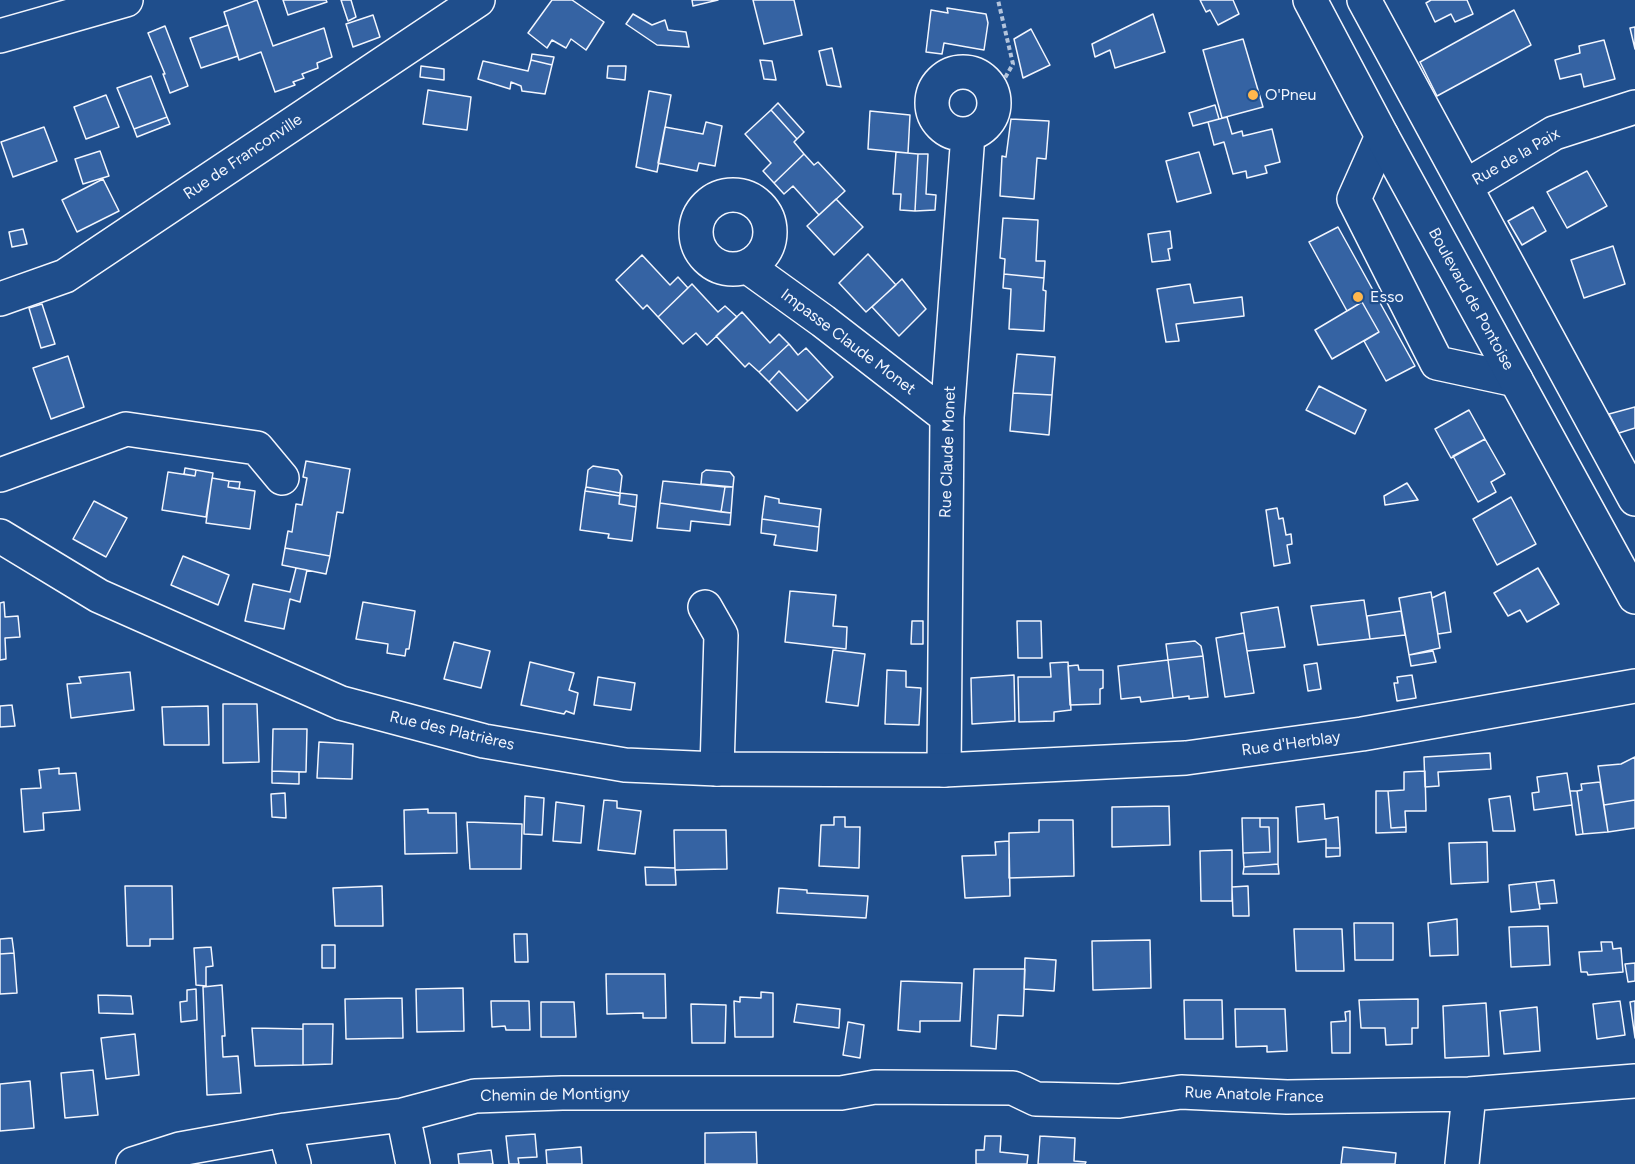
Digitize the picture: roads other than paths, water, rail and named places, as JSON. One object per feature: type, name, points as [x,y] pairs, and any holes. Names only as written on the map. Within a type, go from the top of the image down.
[{"type":"street","points":[[0,36],[126,0]]},
{"type":"street","name":"Rue de Franconville","points":[[0,299],[65,276],[478,0]]},
{"type":"street","name":"Boulevard de Pontoise","points":[[1310,0],[1635,597]]},
{"type":"street","points":[[1364,0],[1635,499]]},
{"type":"street","points":[[967,71],[984,80],[994,97],[991,117],[977,131],[968,134],[958,134],[948,130],[933,114],[933,93],[946,76],[956,72],[967,71]]},
{"type":"street","name":"Rue de la Paix","points":[[1466,186],[1554,133],[1635,107]]},
{"type":"street","name":"Rue Claude Monet","points":[[944,770],[947,417],[968,134]]},
{"type":"street","points":[[1382,136],[1354,199],[1437,363],[1516,380]]},
{"type":"street","name":"Impasse Claude Monet","points":[[747,267],[823,321],[947,417]]},
{"type":"street","points":[[0,475],[126,429],[258,448],[282,478]]},
{"type":"street","name":"Rue des Platrières","points":[[0,537],[99,597],[341,703],[484,741],[625,765],[717,769],[944,770]]},
{"type":"street","points":[[705,608],[721,635],[717,769]]},
{"type":"street","name":"Rue d'Herblay","points":[[944,770],[1186,758],[1362,735],[1635,686]]},
{"type":"street","name":"Rue Anatole France","points":[[875,1087],[1013,1088],[1036,1099],[1119,1101],[1181,1092],[1287,1097],[1469,1094],[1635,1081]]},
{"type":"street","name":"Chemin de Montigny","points":[[133,1164],[182,1156],[285,1130],[403,1115],[475,1096],[562,1093],[842,1094],[875,1087]]},
{"type":"street","points":[[1462,1164],[1469,1094]]},
{"type":"street","points":[[403,1115],[413,1164]]},
{"type":"street","points":[[285,1130],[294,1164]]},
{"type":"place","name":"O'Pneu","points":[[1253,95]]},
{"type":"place","name":"Esso","points":[[1358,297]]}]
